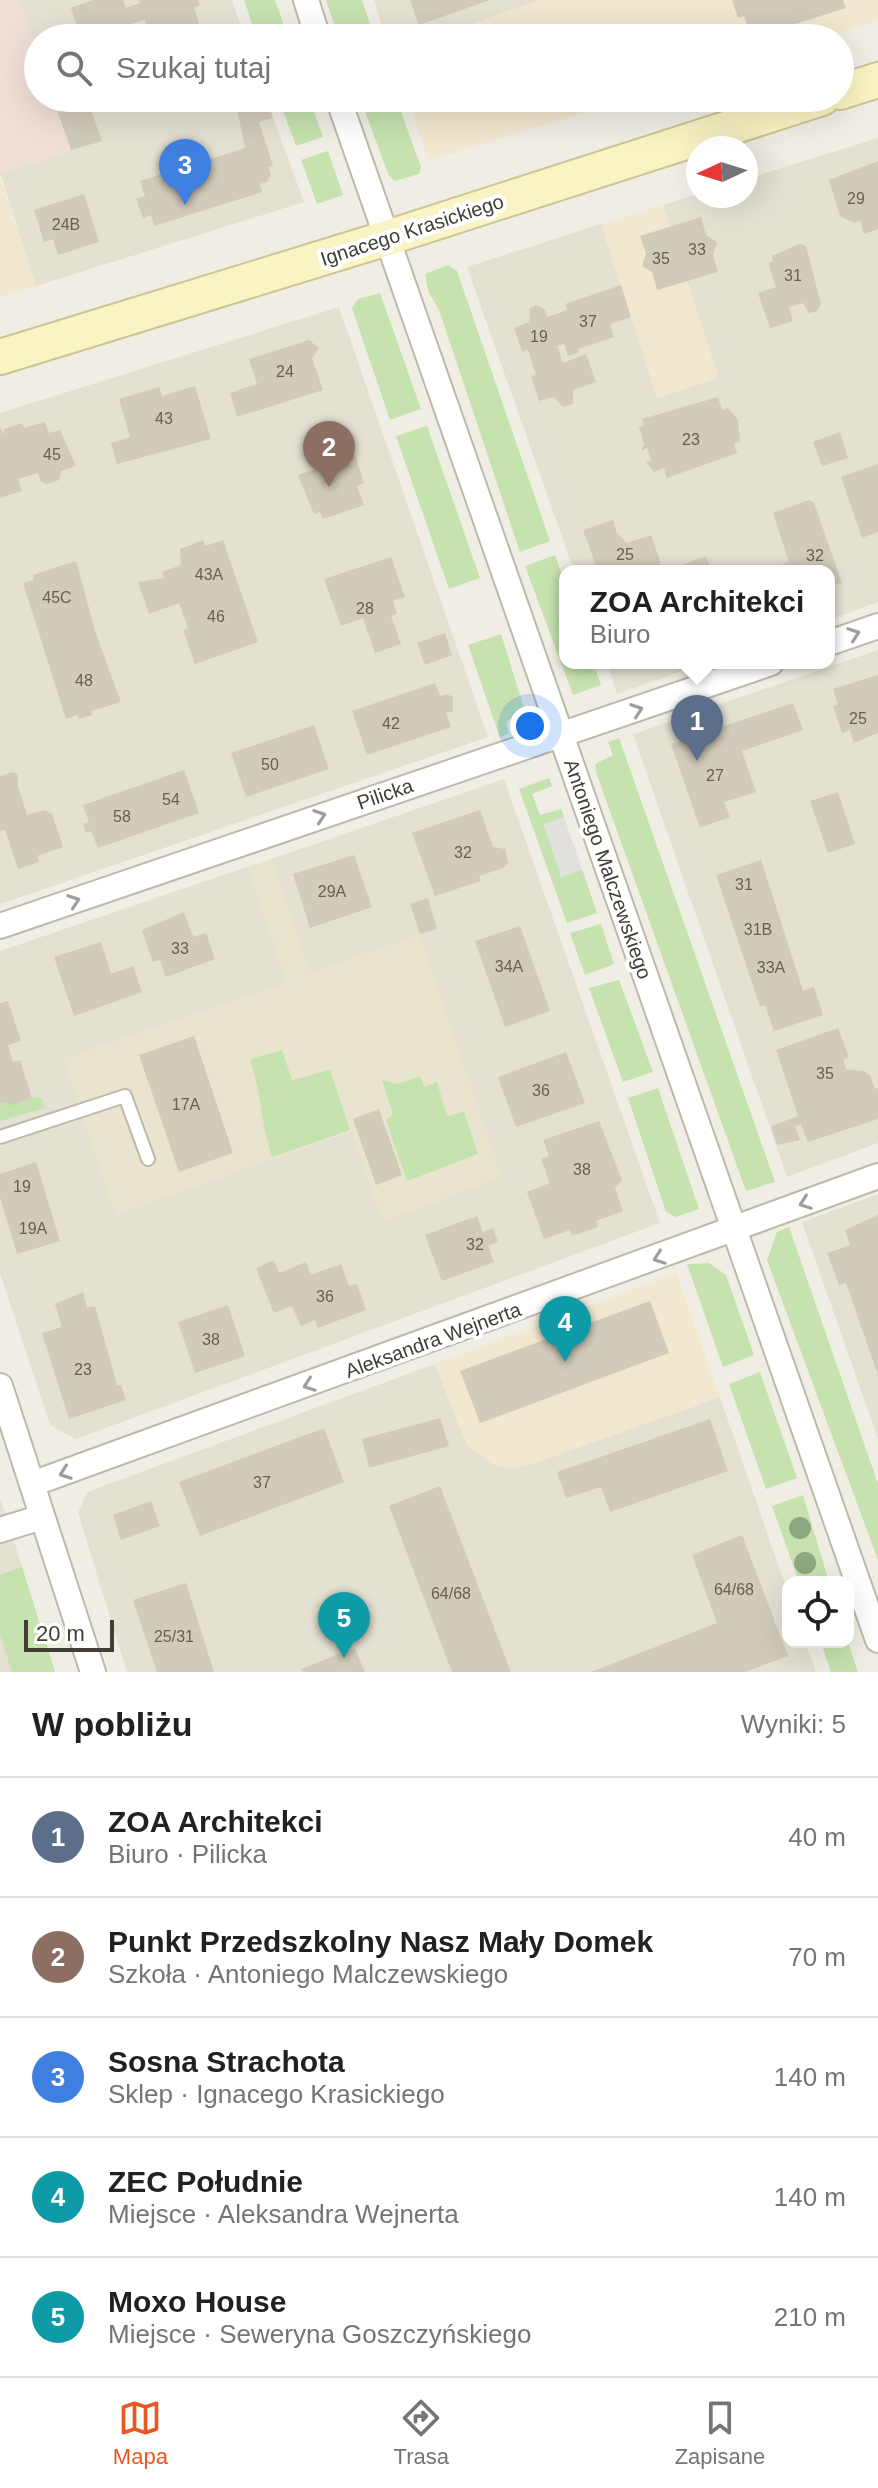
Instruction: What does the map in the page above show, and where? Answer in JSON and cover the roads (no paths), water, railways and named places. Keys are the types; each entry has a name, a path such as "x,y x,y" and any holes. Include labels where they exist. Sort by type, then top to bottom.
{"street":[{"path":"306,0 314,24"},
{"path":"854,88 878,80"},
{"name":"Antoniego Malczewskiego","path":"343,112 878,1640"},
{"name":"Ignacego Krasickiego","path":"0,357 387,238 778,112"},
{"path":"835,641 878,626"},
{"name":"Pilicka","path":"0,926 753,669"},
{"name":"Aleksandra Wejnerta","path":"32,1484 878,1176"},
{"path":"0,1386 93,1672"},
{"path":"0,1530 42,1517"}],"lane":[{"path":"0,1137 125,1096 148,1159"}],"place":[{"name":"Sosna Strachota","path":"185,205"},
{"name":"Punkt Przedszkolny Nasz Mały Domek","path":"329,487"},
{"name":"ZOA Architekci","path":"697,761"},
{"name":"ZEC Południe","path":"565,1362"},
{"name":"Moxo House","path":"344,1658"}]}
